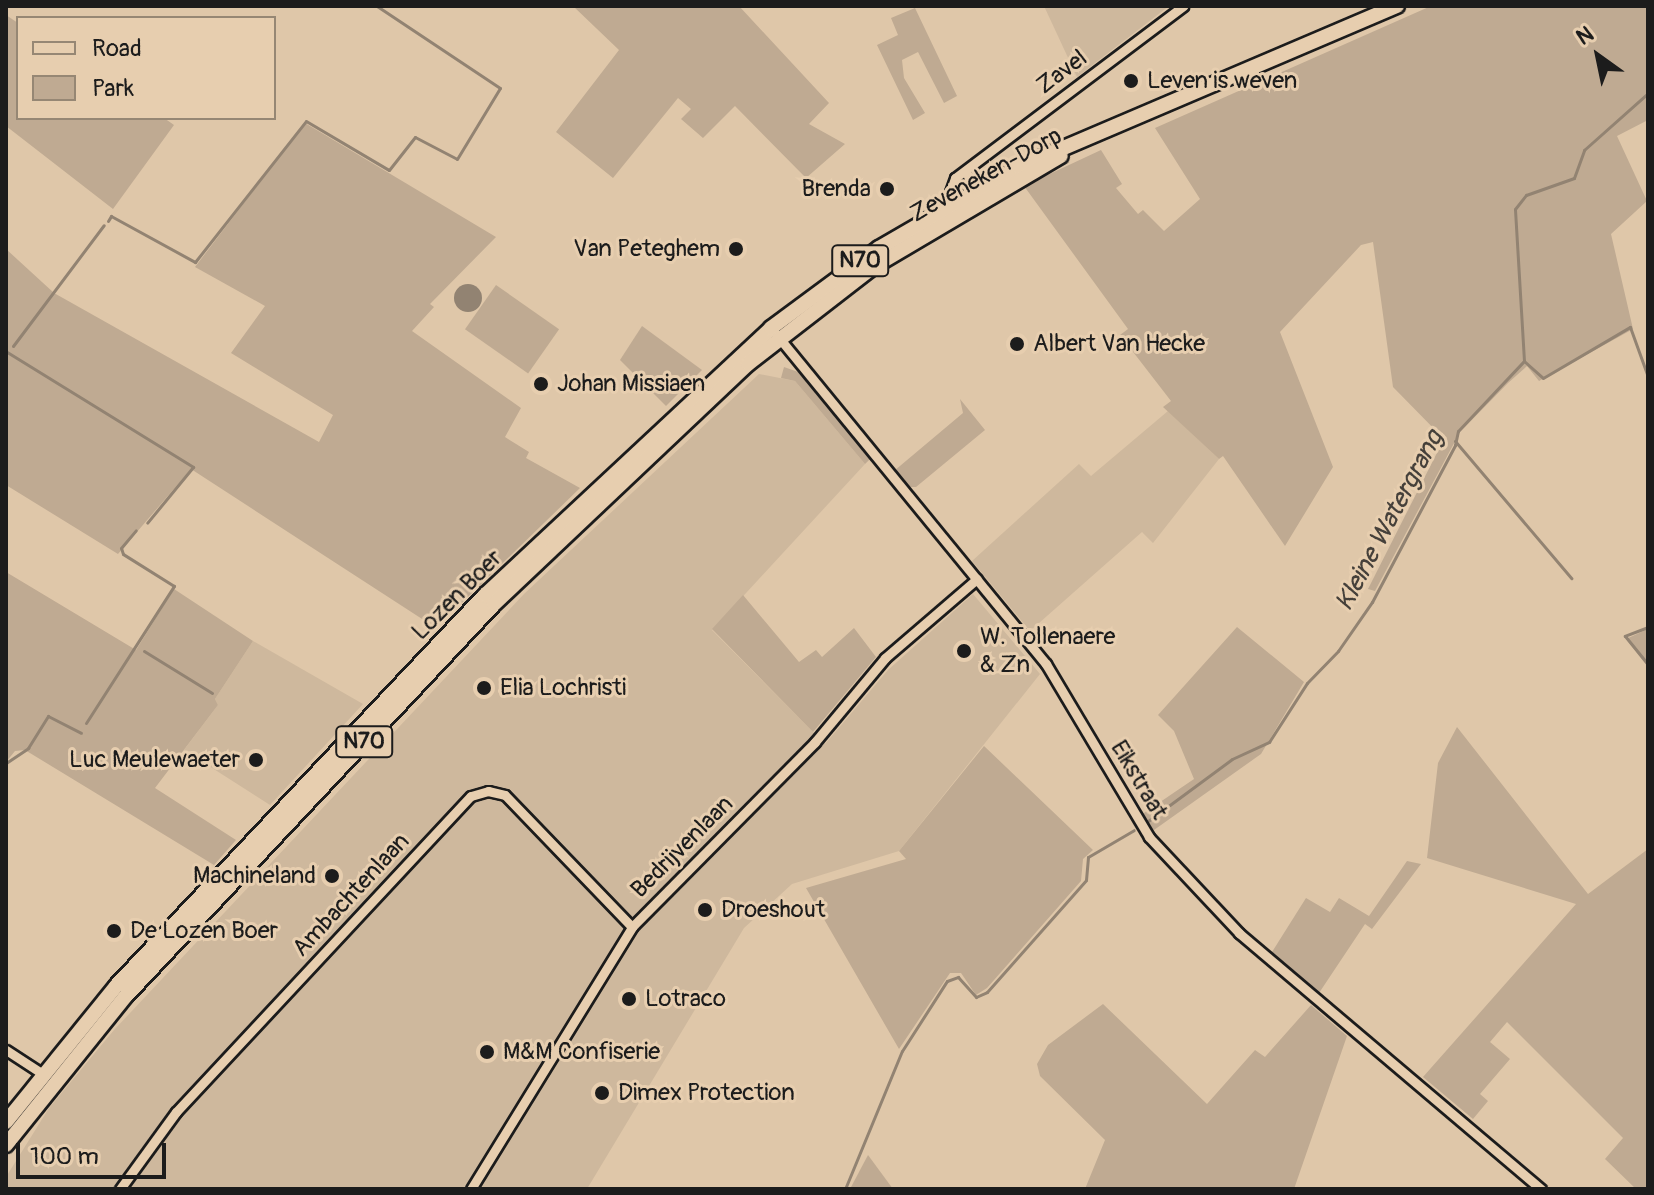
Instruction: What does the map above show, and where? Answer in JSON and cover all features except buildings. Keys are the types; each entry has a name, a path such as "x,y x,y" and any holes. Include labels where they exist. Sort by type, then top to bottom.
{"main road":[{"name":"Zeveneken-Dorp","path":"775,333 976,196 1097,134 1397,6"},
{"name":"Lozen Boer","path":"43,1074 116,986 485,595 775,333"},
{"name":"Lozen Boer","path":"6,1145 125,997 494,604 775,333"},
{"name":"N70","path":"6,1122 43,1074"}],"street":[{"name":"Zavel","path":"966,171 1183,6"},
{"path":"956,208 950,186 966,171 976,196"},
{"name":"Eikstraat","path":"775,333 1046,664 1149,837 1239,933 1541,1189"},
{"name":"Bedrijvenlaan","path":"471,1189 632,927 815,742 885,658 977,579"},
{"name":"Ambachtenlaan","path":"120,1189 176,1112 471,796 488,791 505,795 632,927"},
{"path":"6,1050 43,1074"}],"shaded area":[{"path":"1044,6 1169,6 1077,77"},
{"path":"468,284 478,288 482,298 478,308 468,312 458,308 454,298 458,288"},
{"path":"759,374 795,381 865,464 712,630 825,744 888,670 973,594 1040,674 899,851 792,884 744,928 587,1189 6,1189 6,1177 49,1108 114,1030 524,594"},
{"path":"1168,411 1219,459 1153,543 1142,532 1030,631 972,561 1079,464 1091,476"},
{"path":"253,641 363,704 270,805 184,750 218,705 215,699"}],"green space":[{"path":"573,6 739,6 829,103 809,124 845,144 806,178 735,106 703,138 681,119 691,109 678,98 613,178 556,132 619,50"},
{"path":"1431,6 1648,6 1648,120 1617,136 1647,201 1611,234 1633,329 1539,381 1527,366 1508,383 1460,432 1375,591 1368,589 1444,439 1393,387 1373,242 1361,245 1280,332 1333,467 1285,546 1223,456 1219,459 1163,407 1171,401 1120,335 1128,329 1024,186 1101,150 1122,184 1116,188 1138,214 1143,210 1164,231 1200,199 1155,128"},
{"path":"915,8 957,96 944,103 918,52 902,60 904,78 925,113 913,120 877,45 898,35 891,18"},
{"path":"6,15 16,22 16,120 167,120 174,125 113,209 6,126"},
{"path":"305,123 496,237 430,304 434,307 412,331 521,408 505,437 529,452 526,458 580,488 436,628 191,469 118,554 6,485 6,249 54,293 319,442 333,415 231,353 265,306 195,267"},
{"path":"496,285 559,329 528,373 465,329"},
{"path":"642,326 702,370 666,406 620,360"},
{"path":"784,367 801,373 870,459 865,464 795,381 781,378"},
{"path":"960,399 985,430 916,487 906,487 894,471 963,413"},
{"path":"6,572 136,650 174,589 253,641 215,699 218,705 155,788 236,840 214,865 25,750 15,751 6,762"},
{"path":"743,595 799,662 816,650 822,657 854,628 876,657 813,732 712,629"},
{"path":"1237,627 1304,682 1261,754 1154,830 1141,815 1194,779 1174,731 1158,715"},
{"path":"1648,629 1648,667 1626,639"},
{"path":"1457,727 1588,894 1648,849 1648,1189 1636,1189 1605,1159 1623,1138 1507,1022 1490,1042 1510,1059 1480,1094 1488,1101 1473,1119 1423,1077 1576,904 1427,858 1438,763"},
{"path":"984,746 1093,850 1083,859 1081,881 987,988 976,995 961,973 950,973 899,1049 806,888 906,859 899,851"},
{"path":"1407,861 1421,864 1372,929 1365,924 1319,993 1272,952 1306,898 1330,912 1339,898 1369,916"},
{"path":"1103,1004 1207,1104 1255,1050 1265,1057 1311,1005 1347,1036 1294,1189 1085,1189 1105,1140 1040,1076 1037,1064 1048,1045"},
{"path":"868,1155 893,1189 850,1189"}],"waterway":[{"path":"108,221 111,216 195,262 306,121 389,170 415,137 457,159 500,88 377,6"},
{"name":"Kleine Watergrang","path":"1148,821 1232,759 1269,742 1307,683 1338,651 1372,602 1455,445 1458,431 1524,361 1515,209 1526,195 1574,178 1584,150 1648,93"},
{"path":"13,346 104,225"},
{"path":"1524,361 1543,378 1630,327 1648,377"},
{"path":"7,352 193,467 147,523"},
{"path":"1455,441 1571,578"},
{"path":"86,723 174,586 123,554 121,548 136,530"},
{"path":"1648,627 1625,636 1648,664"},
{"path":"144,651 212,693"},
{"path":"6,763 28,748 48,716 81,733"},
{"name":"Kleine Watergrang","path":"845,1189 902,1051 947,981 958,977 976,997 987,992 1086,880 1088,857 1134,830"}],"place":[{"name":"Leven is weven","path":"1131,81"},
{"name":"Brenda","path":"887,189"},
{"name":"Van Peteghem","path":"736,249"},
{"name":"Albert Van Hecke","path":"1017,344"},
{"name":"Johan Missiaen","path":"541,384"},
{"name":"W. Tollenaere & Zn","path":"964,651"},
{"name":"Elia Lochristi","path":"484,688"},
{"name":"Luc Meulewaeter","path":"256,760"},
{"name":"Machineland","path":"332,876"},
{"name":"Droeshout","path":"705,910"},
{"name":"De Lozen Boer","path":"114,931"},
{"name":"Lotraco","path":"629,999"},
{"name":"M&M Confiserie","path":"487,1052"},
{"name":"Dimex Protection","path":"602,1093"}]}
